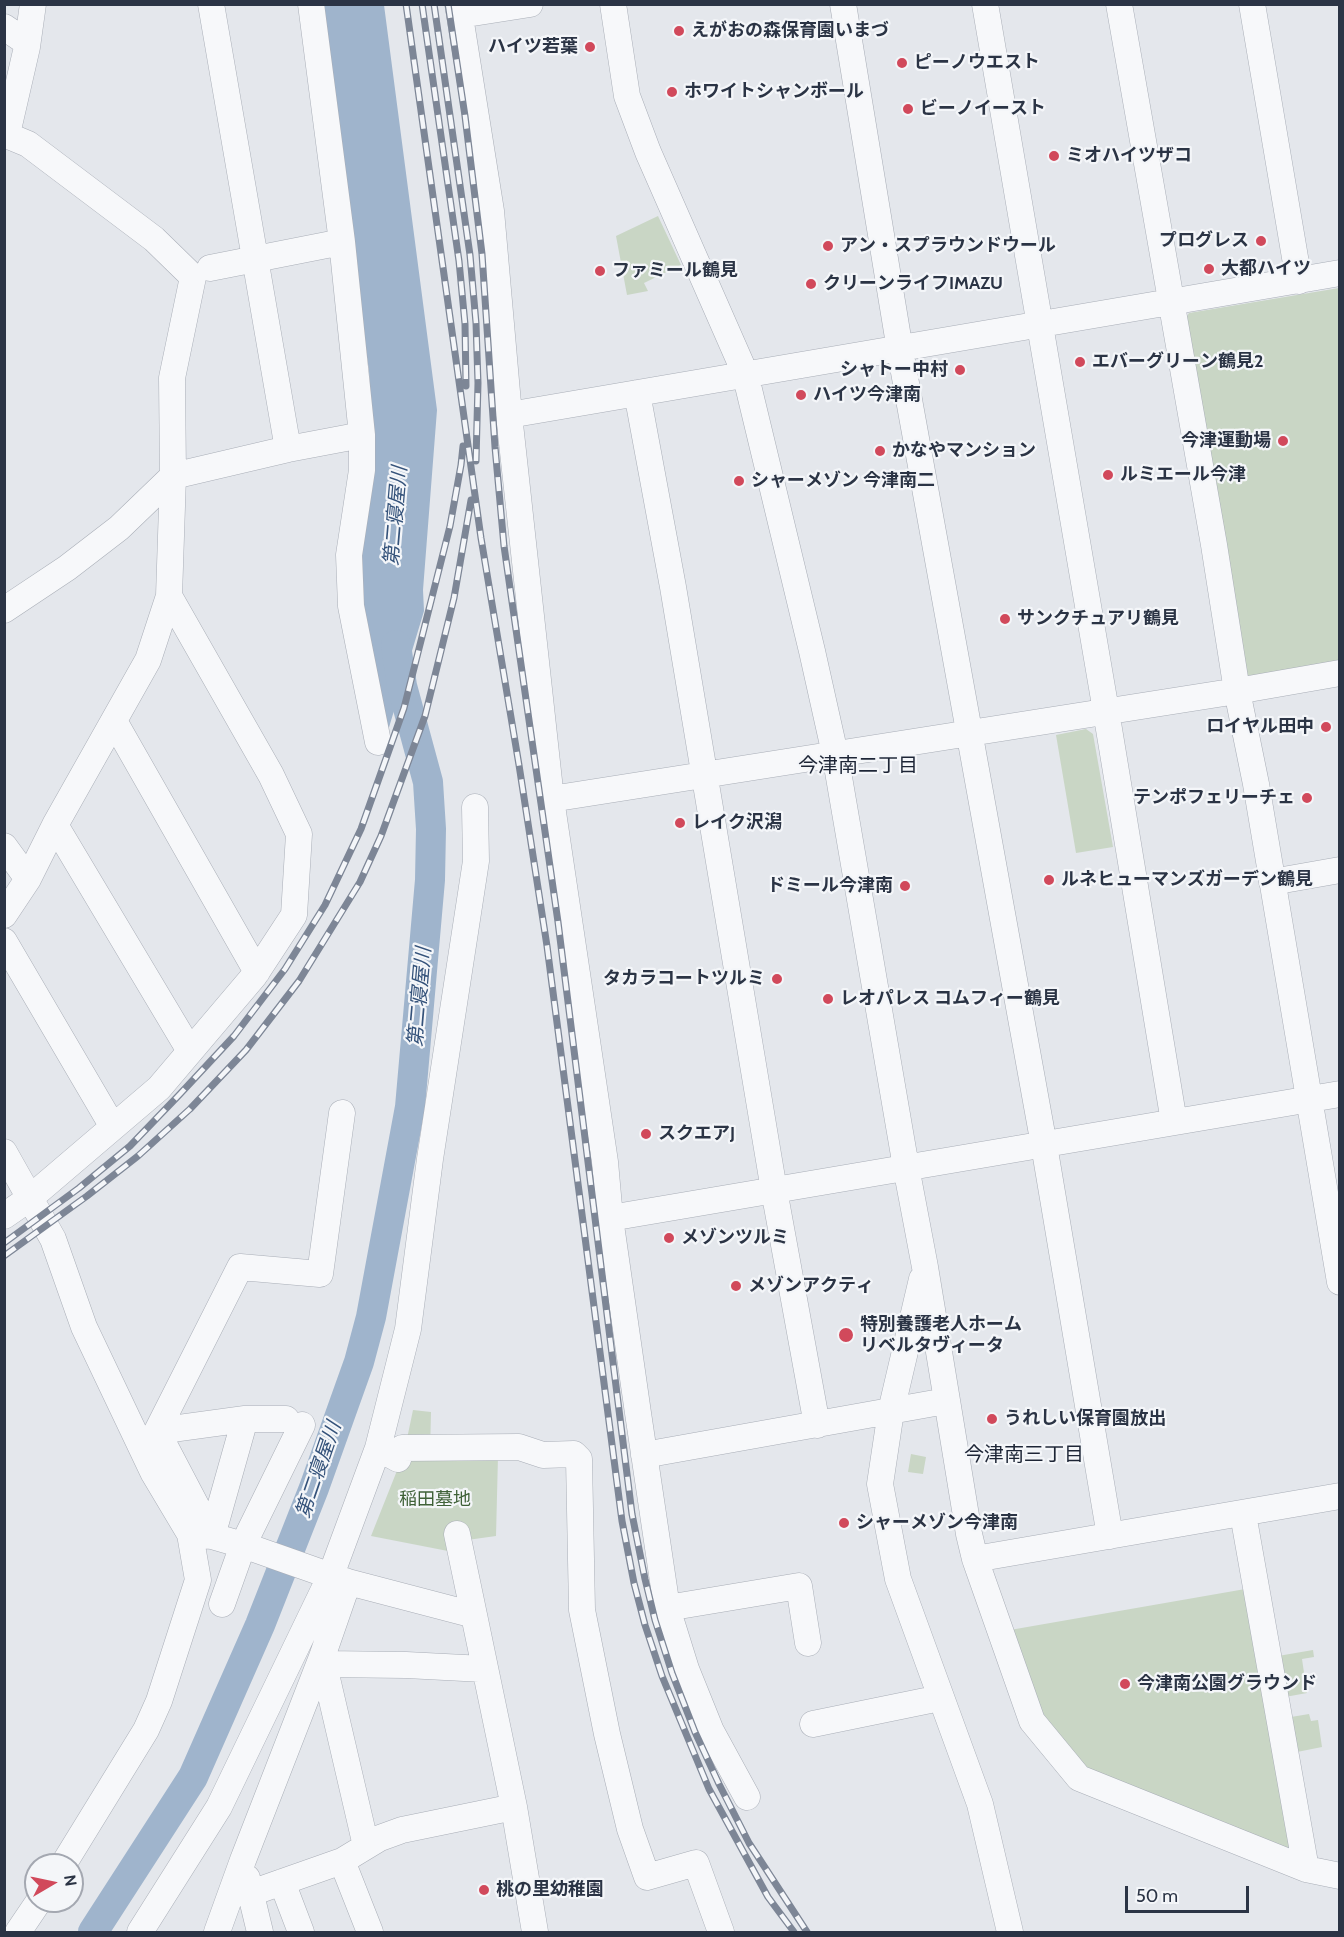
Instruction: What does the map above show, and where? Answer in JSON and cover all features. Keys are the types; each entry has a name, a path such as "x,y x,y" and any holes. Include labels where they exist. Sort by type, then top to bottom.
{"street":[{"path":"33,4 27,42 6,134 28,144 154,239 205,273 342,242"},
{"path":"211,4 288,449"},
{"path":"311,4 342,242 362,435 362,470 349,555 351,606 378,742"},
{"path":"530,4 459,10 491,211 509,415 551,799 667,1608 686,1669 711,1731 747,1797"},
{"path":"613,4 627,96 648,152 745,373 835,754 975,1559 1032,1721 1079,1778 1306,1869 1340,1876"},
{"path":"843,4 900,350 1044,1145 1110,1536"},
{"path":"985,4 1174,1122"},
{"path":"1119,4 1214,545 1237,691 1256,784 1307,1099 1340,1282"},
{"path":"1252,4 1299,281"},
{"path":"4,27 27,42"},
{"path":"4,915 28,879 55,825 148,660 169,596 173,476 172,378 205,273"},
{"path":"509,415 1340,273"},
{"path":"637,393 672,579 774,1190 817,1425"},
{"path":"4,610 67,568 119,528 173,476 288,449 362,435"},
{"path":"4,1216 30,1198 159,1088 257,972 294,915 299,834 271,775 169,596"},
{"path":"551,799 1340,673"},
{"path":"114,721 257,972"},
{"path":"217,1932 243,1860 323,1660 339,1578 378,1448 408,1329 430,1159 476,861 475,807"},
{"path":"55,825 190,1051"},
{"path":"4,846 28,879"},
{"path":"1272,882 1340,870"},
{"path":"4,941 113,1127"},
{"path":"610,1218 1340,1094"},
{"path":"201,1535 157,1431 240,1267 320,1274 342,1113"},
{"path":"4,1152 53,1239 84,1327 153,1472 201,1535 243,1545 339,1578 474,1615"},
{"path":"925,1267 891,1411 880,1484 898,1580 980,1804 1010,1932"},
{"path":"644,1455 946,1401"},
{"path":"157,1431 245,1419 294,1422 243,1545 222,1604"},
{"path":"70,1853 146,1730 159,1701 198,1580 201,1535 245,1419"},
{"path":"378,1448 398,1459 402,1448 507,1447 519,1447 543,1455 574,1454 579,1459 582,1610 607,1734 630,1829 647,1877 696,1863 721,1932"},
{"path":"975,1559 1340,1496"},
{"path":"1243,1514 1306,1869"},
{"path":"457,1534 514,1807 535,1932"},
{"path":"140,1932 219,1807 339,1578"},
{"path":"667,1608 799,1586 808,1643"},
{"path":"323,1660 484,1669"},
{"path":"323,1660 366,1846"},
{"path":"813,1724 940,1698"},
{"path":"251,1893 342,1861 380,1838 402,1830 514,1807"},
{"path":"243,1860 260,1932"},
{"path":"342,1861 370,1932"},
{"path":"282,1882 301,1932"},
{"path":"18,1932 31,1913"}],"green space":[{"path":"658,216 681,265 644,283 648,291 627,295 616,236"},
{"path":"1339,288 1339,663 1252,679 1243,673 1184,321 1189,313"},
{"path":"1086,729 1093,734 1113,847 1076,853 1056,735"},
{"name":"稲田墓地","path":"413,1410 431,1412 430,1453 498,1456 496,1536 453,1542 453,1552 371,1536 404,1453"},
{"path":"911,1454 926,1457 923,1474 908,1472"},
{"path":"1251,1588 1294,1845 1285,1851 1083,1771 1041,1719 1010,1630"},
{"path":"1313,1650 1314,1657 1302,1659 1307,1693 1285,1697 1278,1656"},
{"path":"1309,1714 1311,1721 1318,1720 1322,1747 1297,1752 1291,1717"}],"water":[{"path":"317,5 384,5 437,410 423,590 424,611 384,744 358,567 371,407 369,371"}],"waterway":[{"name":"第二寝屋川","path":"93,1932 193,1777 260,1625 314,1488 359,1362 371,1317 410,1107 430,880 431,829 428,782 402,686 396,645"}],"railway":[{"path":"406,4 481,538 547,946 622,1521 634,1583 662,1676 709,1789 768,1897 794,1932"},
{"path":"422,4 459,261 465,324 466,386"},
{"path":"434,4 470,255 478,383 476,461"},
{"path":"448,4 482,254 504,546 558,922 632,1514 655,1620 672,1673 695,1732 749,1843 807,1932"},
{"path":"4,1243 79,1188 130,1146 180,1094 234,1036 285,969 325,905 361,829 404,708 450,526 463,446"},
{"path":"4,1256 138,1156 190,1109 246,1050 299,981 360,882 381,836 425,716 454,598 471,500"}],"place":[{"name":"えがおの森保育園いまづ","path":"679,31"},
{"name":"ハイツ若葉","path":"590,47"},
{"name":"ピーノウエスト","path":"902,63"},
{"name":"ホワイトシャンボール","path":"672,92"},
{"name":"ビーノイースト","path":"908,109"},
{"name":"ミオハイツザコ","path":"1054,156"},
{"name":"プログレス","path":"1261,241"},
{"name":"アン・スプラウンドウール","path":"828,246"},
{"name":"大都ハイツ","path":"1209,269"},
{"name":"ファミール鶴見","path":"600,271"},
{"name":"クリーンライフIMAZU","path":"811,284"},
{"name":"エバーグリーン鶴見2","path":"1080,362"},
{"name":"シャトー中村","path":"960,370"},
{"name":"ハイツ今津南","path":"801,395"},
{"name":"今津運動場","path":"1283,441"},
{"name":"かなやマンション","path":"880,451"},
{"name":"ルミエール今津","path":"1108,475"},
{"name":"シャーメゾン 今津南二","path":"739,481"},
{"name":"サンクチュアリ鶴見","path":"1005,619"},
{"name":"ロイヤル田中","path":"1326,727"},
{"name":"テンポフェリーチェ","path":"1307,798"},
{"name":"レイク沢潟","path":"680,823"},
{"name":"ルネヒューマンズガーデン鶴見","path":"1049,880"},
{"name":"ドミール今津南","path":"905,886"},
{"name":"タカラコートツルミ","path":"777,979"},
{"name":"レオパレス コムフィー鶴見","path":"828,999"},
{"name":"スクエアJ","path":"646,1134"},
{"name":"メゾンツルミ","path":"669,1238"},
{"name":"メゾンアクティ","path":"736,1286"},
{"name":"特別養護老人ホーム リベルタヴィータ","path":"846,1335"},
{"name":"うれしい保育園放出","path":"992,1419"},
{"name":"シャーメゾン今津南","path":"844,1523"},
{"name":"今津南公園グラウンド","path":"1125,1684"},
{"name":"桃の里幼稚園","path":"484,1890"}],"district":[{"name":"今津南二丁目","path":"858,766"},
{"name":"今津南三丁目","path":"1024,1455"}]}
